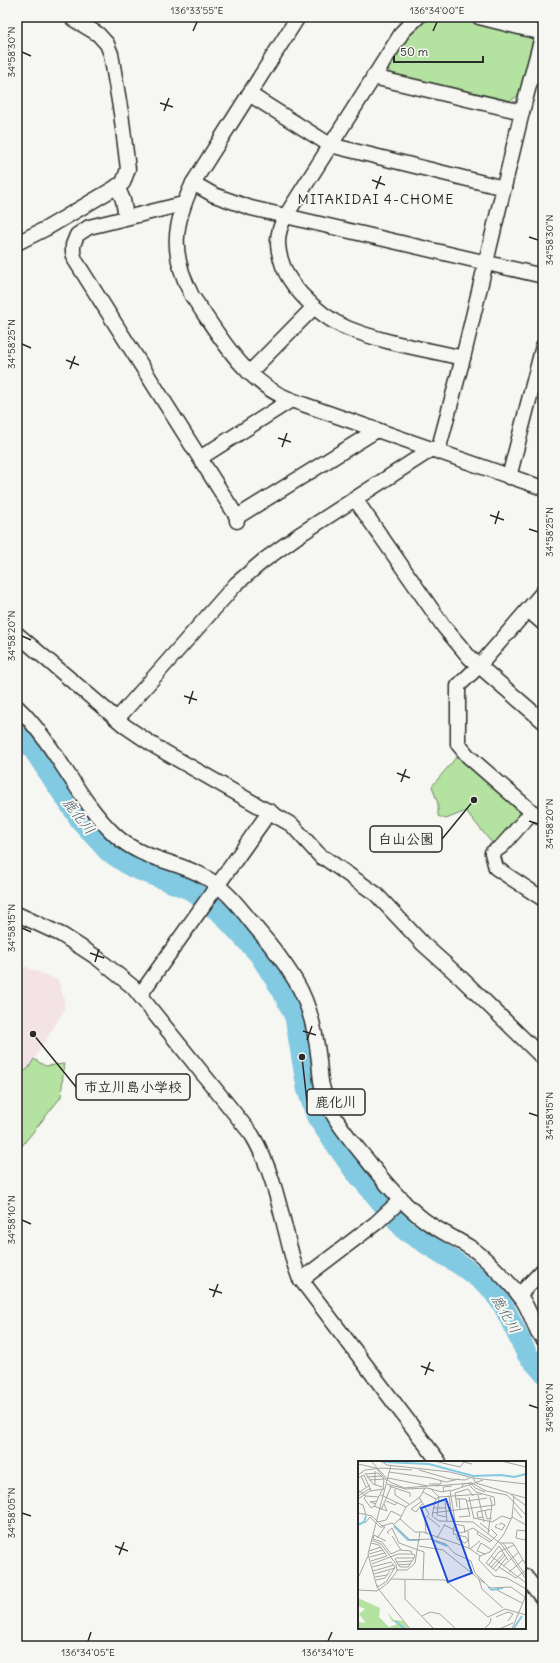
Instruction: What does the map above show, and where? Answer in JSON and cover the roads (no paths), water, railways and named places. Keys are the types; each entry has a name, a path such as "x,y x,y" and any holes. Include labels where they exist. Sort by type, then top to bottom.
{"street":[{"path":"17,243 47,228 123,183 128,169 121,113 111,54 107,44 98,34 87,26 73,20 72,17"},
{"path":"298,17 193,183 183,204 179,218 176,244 179,266 192,296 232,353 249,373 266,387 291,400 543,488"},
{"path":"418,17 403,31 285,216 279,228 278,249 287,277 314,307 347,328 374,337 463,358"},
{"path":"117,719 236,584 263,561 355,499 435,450 463,358 487,264 522,112 543,33 479,17"},
{"path":"373,77 522,112"},
{"path":"250,94 330,146 504,188"},
{"path":"193,183 222,197 251,208 543,276"},
{"path":"117,186 123,200 126,217"},
{"path":"183,204 89,227 78,235 73,245 73,252 75,260 237,519 377,430"},
{"path":"249,373 314,307"},
{"path":"509,476 543,346"},
{"path":"200,458 291,400"},
{"path":"355,499 432,612 470,658 543,721"},
{"path":"543,592 479,666 458,686 458,744 468,756 538,815 492,853 496,868 543,899"},
{"path":"528,610 543,623"},
{"path":"17,634 125,726 156,747 270,811 296,829 321,857 376,894 423,944 461,978 543,1058"},
{"path":"17,707 38,730 80,792 116,835 138,852 169,864 188,869 219,885 238,905 276,951 296,981 310,1013 317,1046 322,1086 332,1111 369,1163 401,1201 423,1219 473,1249 519,1295 529,1310 538,1334 540,1334 543,1339"},
{"path":"140,995 270,811"},
{"path":"17,914 62,935 96,957 133,987 252,1135 262,1152 268,1168 294,1263 301,1280 437,1461"},
{"path":"301,1280 376,1223 401,1201"},
{"path":"519,1295 543,1270"},
{"path":"526,1577 543,1599"}],"waterway":[{"name":"鹿化川","path":"17,730 33,749 81,821 108,851 132,867 191,890 222,914 259,954 282,990 295,1017 307,1088 317,1117 353,1169 406,1231 462,1266 489,1286 503,1305 527,1354 543,1372"}],"place":[{"name":"白山公園","path":"474,800"},
{"name":"市立川島小学校","path":"33,1034"},
{"name":"鹿化川","path":"302,1057"}],"district":[{"name":"MITAKIDAI 4-CHOME","path":"376,199"}]}
